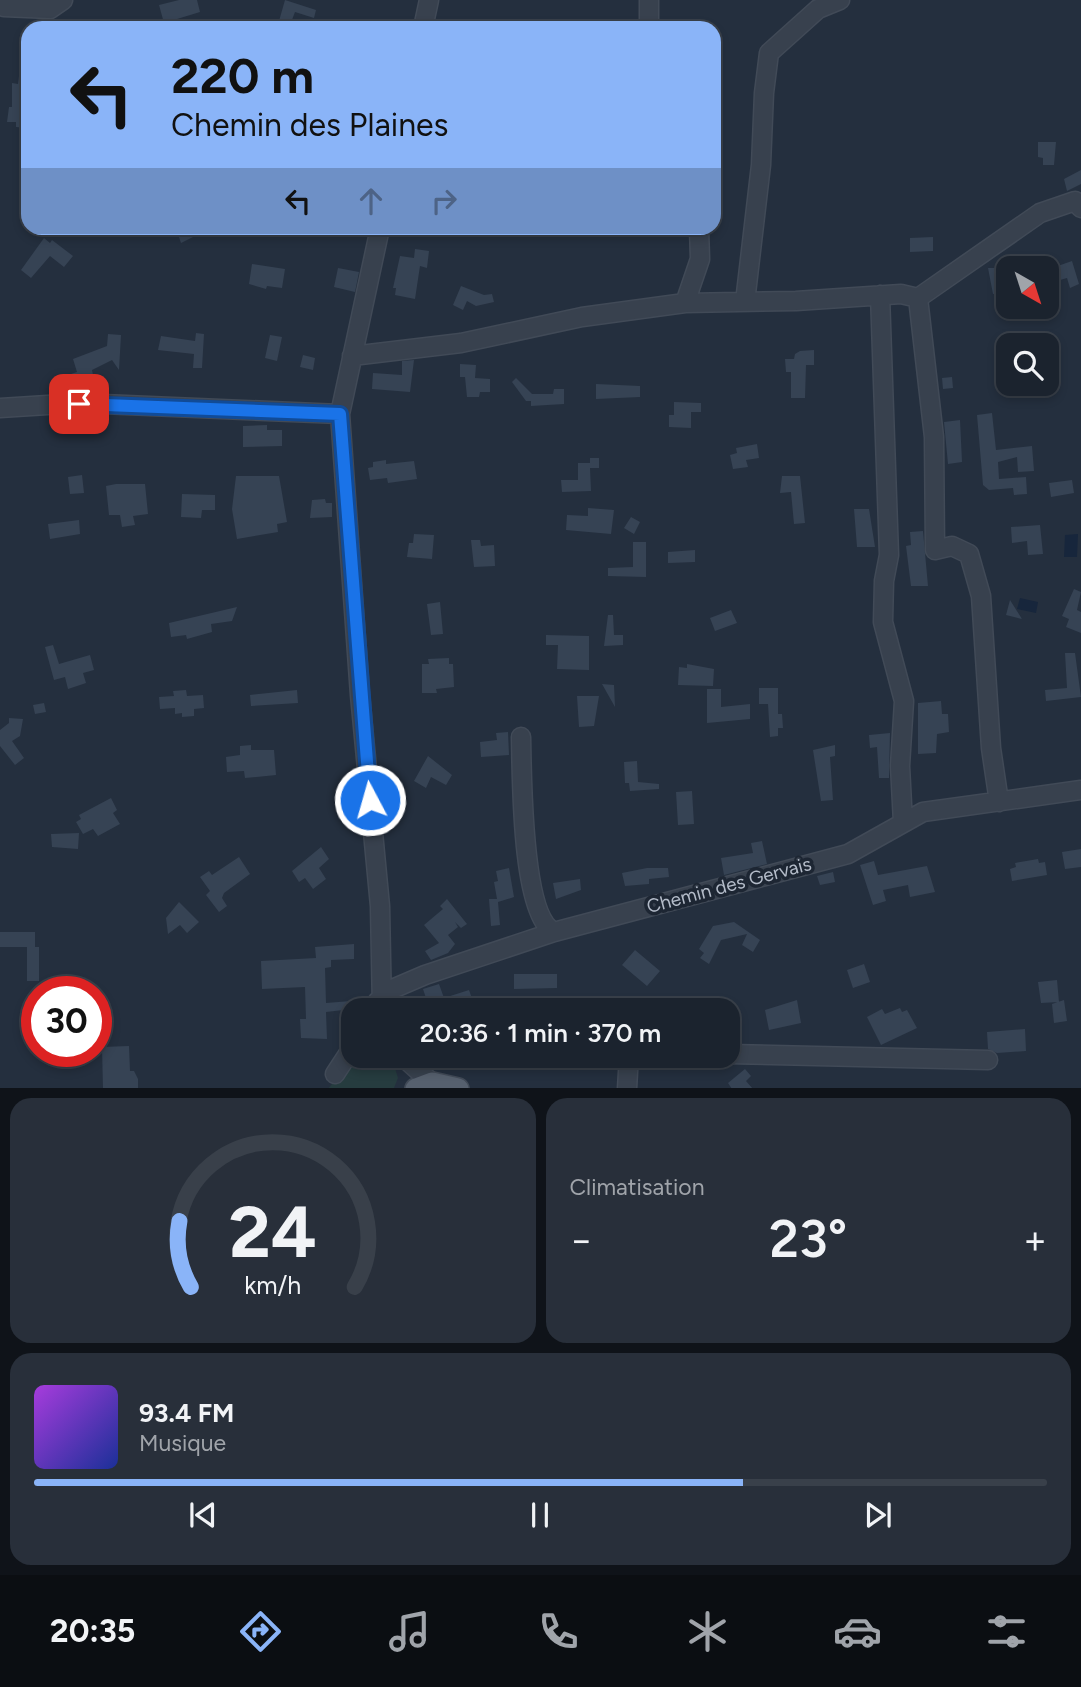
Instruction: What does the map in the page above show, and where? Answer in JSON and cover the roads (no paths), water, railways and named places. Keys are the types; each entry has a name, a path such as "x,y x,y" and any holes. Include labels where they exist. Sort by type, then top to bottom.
{"main road":[{"path":"424,1086 458,1088"}],"street":[{"path":"4,7 50,9 63,0"},
{"path":"424,21 429,0"},
{"path":"649,0 649,21"},
{"path":"745,302 761,165 764,93 769,53 818,9 840,0"},
{"path":"352,356 461,343 582,317 685,303 901,294 918,298 1040,213 1074,201 1081,208"},
{"path":"378,235 340,414 360,695 380,906 383,968 379,998"},
{"path":"685,303 700,259 699,235"},
{"path":"880,295 889,555 884,581 883,622 904,701 900,766 903,823"},
{"path":"918,298 934,437 935,550 952,546 969,554 981,596 991,747 999,802"},
{"path":"0,408 79,404 340,414"},
{"path":"521,737 532,895 542,923 554,932"},
{"name":"Chemin des Gervais","path":"389,998 425,975 554,932 848,853 923,812 1081,790"},
{"path":"740,1054 988,1060"},
{"path":"335,1074 341,1065"},
{"path":"404,1068 406,1088"},
{"path":"411,1068 424,1086"},
{"path":"627,1088 628,1068"}],"water":[{"path":"1078,534 1077,557 1064,557 1065,535"},
{"path":"1020,598 1038,602 1036,613 1017,609"}]}
